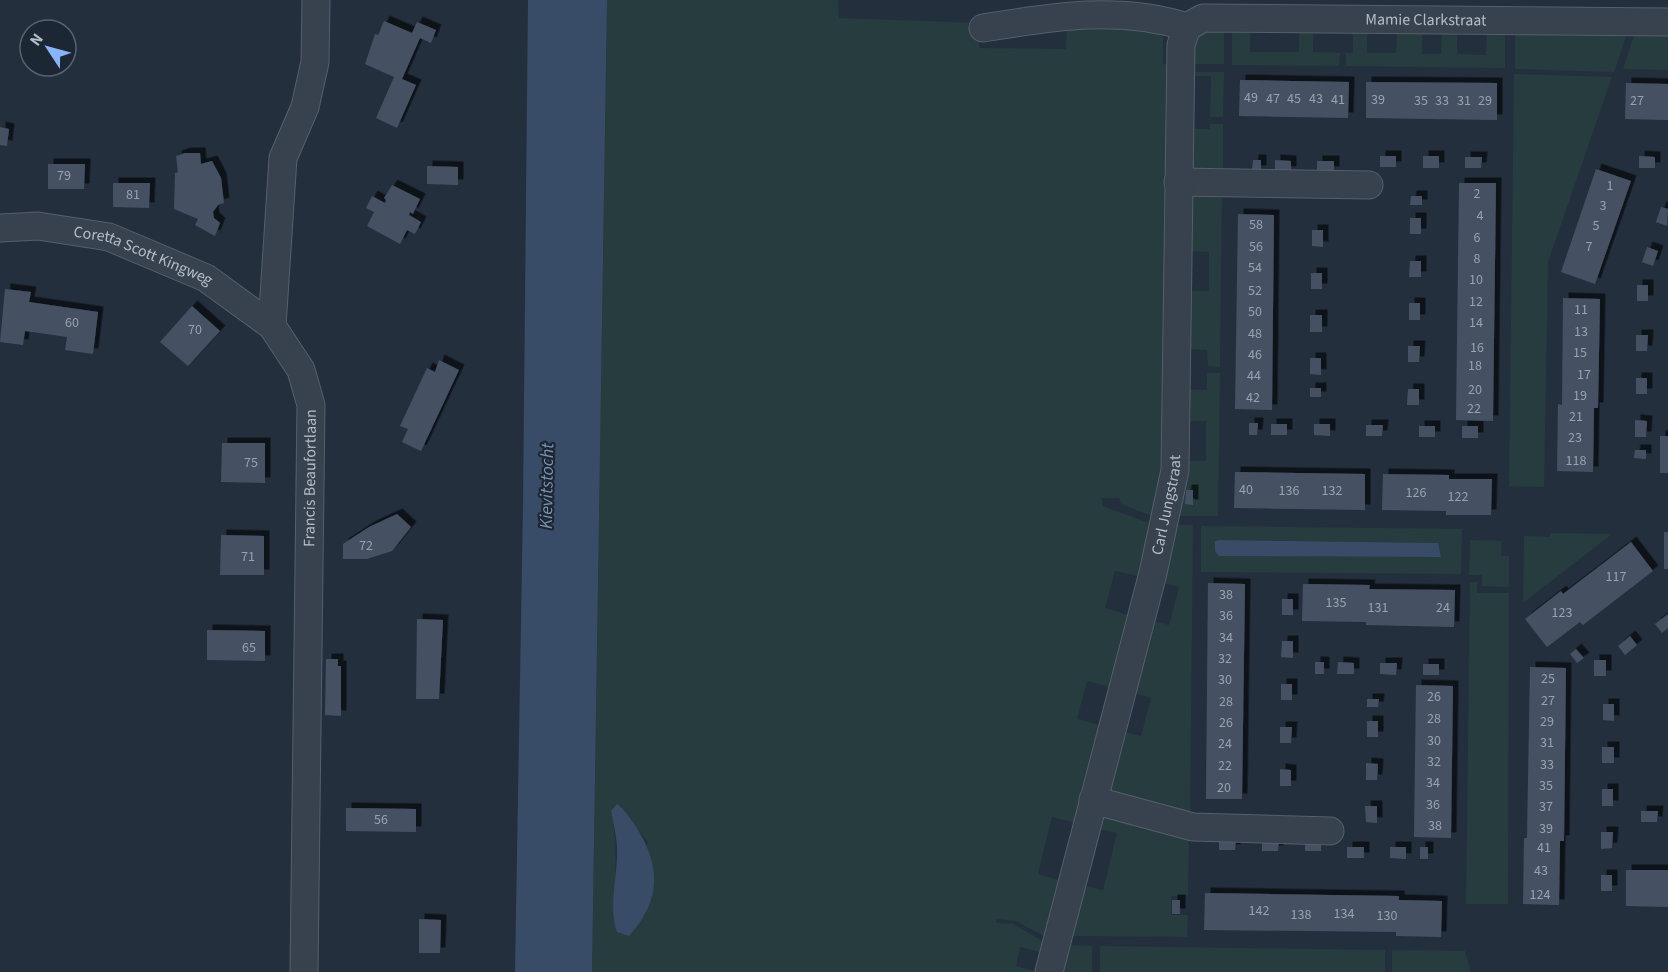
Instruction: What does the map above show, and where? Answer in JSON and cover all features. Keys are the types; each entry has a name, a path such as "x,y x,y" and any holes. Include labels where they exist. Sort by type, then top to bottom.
{"street":[{"path":"272,326 283,158 305,107 315,62 316,0"},
{"path":"983,28 1066,15 1156,17 1186,27"},
{"name":"Mamie Clarkstraat","path":"1186,27 1203,18 1668,22"},
{"name":"Carl Jungstraat","path":"1049,972 1153,573 1175,470 1181,45 1186,27"},
{"path":"1178,182 1369,185"},
{"name":"Coretta Scott Kingweg","path":"0,228 38,226 109,237 206,278 272,326"},
{"name":"Francis Beaufortlaan","path":"272,326 301,370 311,405 304,972"},
{"path":"1093,800 1193,827 1330,831"}],"green space":[{"path":"607,0 838,0 839,18 979,23 979,48 1066,49 1067,18 1163,28 1163,64 1169,65 1163,475 1152,516 1121,504 1119,498 1101,498 1103,506 1151,524 1138,576 1115,571 1105,608 1128,615 1110,687 1087,681 1077,719 1100,725 1076,823 1052,817 1038,874 1061,881 1047,938 1016,921 996,919 997,923 1013,924 1046,943 1043,953 1020,947 1016,966 1039,972 592,972","holes":["611,811 636,827 648,842 614,921 615,852"]},
{"path":"1224,27 1224,64 1188,64 1198,31"},
{"path":"1232,28 1250,28 1250,52 1299,52 1299,29 1313,29 1313,52 1340,53 1339,66 1232,65"},
{"path":"1353,29 1367,29 1367,53 1396,53 1397,30 1422,30 1422,54 1441,54 1442,30 1457,30 1457,54 1486,55 1487,31 1505,31 1505,68 1346,66 1346,53 1353,53"},
{"path":"1515,31 1627,33 1614,72 1515,69"},
{"path":"1635,33 1668,33 1668,70 1623,69"},
{"path":"1188,72 1224,72 1223,117 1210,117 1211,76 1188,76"},
{"path":"1514,74 1612,77 1548,262 1544,487 1509,486"},
{"path":"1210,124 1223,124 1223,171 1196,171 1192,169 1187,129 1210,129"},
{"path":"1222,192 1220,367 1208,366 1207,350 1184,349 1184,291 1209,291 1209,252 1185,251 1190,194"},
{"path":"1207,373 1220,373 1218,516 1173,516 1182,461 1206,461 1206,421 1183,421 1183,389 1207,390"},
{"path":"1170,525 1193,525 1190,817 1105,791 1118,730 1141,736 1151,698 1128,691 1146,619 1169,625 1179,587 1156,581"},
{"path":"1201,526 1462,529 1461,574 1201,572","holes":["1219,540 1437,543 1441,557 1219,556 1215,551 1215,541"]},
{"path":"1550,533 1612,534 1523,603 1524,536 1550,537"},
{"path":"1470,540 1502,541 1501,556 1509,556 1509,587 1482,586 1482,575 1469,575"},
{"path":"1470,582 1477,582 1477,593 1509,593 1508,904 1466,904"},
{"path":"1105,816 1189,838 1188,895 1171,896 1171,915 1188,915 1187,937 1067,936 1080,885 1103,890 1117,833 1094,828"},
{"path":"1065,945 1092,946 1092,972 1058,972"},
{"path":"1100,946 1385,950 1385,972 1100,972"},
{"path":"1392,950 1465,951 1471,972 1392,972"}],"water":[{"name":"Kievitstocht","path":"528,0 607,0 592,972 515,972"},
{"path":"1215,541 1438,543 1441,557 1219,556 1215,551"},
{"path":"617,804 629,816 644,840 653,868 654,882 648,909 629,936 617,932 613,913 617,851 611,811"}],"building":[{"path":"384,21 412,33 417,22 436,30 431,43 420,38 402,79 416,85 397,128 376,118 394,77 365,64 375,34 378,35"},
{"path":"1240,80 1349,82 1348,118 1239,116"},
{"path":"1366,82 1497,83 1497,120 1366,118"},
{"path":"1626,83 1668,84 1668,120 1625,119"},
{"path":"0,127 9,129 7,146 0,145"},
{"path":"185,153 200,153 201,164 212,161 221,178 224,203 218,205 213,212 214,218 220,223 215,236 195,225 198,219 174,209 175,173 178,172 176,156"},
{"path":"1380,156 1396,156 1396,167 1380,167"},
{"path":"1423,156 1439,156 1439,168 1423,168"},
{"path":"1639,156 1655,157 1655,168 1639,168"},
{"path":"1465,157 1482,157 1481,168 1465,168"},
{"path":"1253,160 1261,160 1261,171 1252,171"},
{"path":"1275,160 1291,161 1291,172 1275,171"},
{"path":"1317,161 1334,161 1334,172 1317,172"},
{"path":"48,164 85,164 84,189 48,189"},
{"path":"427,166 458,167 458,185 427,184"},
{"path":"1596,169 1631,181 1595,284 1561,272"},
{"path":"113,183 150,183 149,208 113,207"},
{"path":"1459,183 1496,183 1493,421 1456,420"},
{"path":"392,185 420,199 413,214 410,212 409,215 421,222 415,234 407,230 400,244 367,226 374,212 366,208 372,196 385,203 384,198"},
{"path":"1411,196 1422,196 1422,205 1410,205"},
{"path":"1661,207 1668,209 1667,226 1656,222"},
{"path":"1238,214 1274,215 1272,410 1235,409"},
{"path":"1410,218 1421,218 1421,234 1410,234"},
{"path":"1312,230 1323,230 1323,247 1312,246"},
{"path":"1647,247 1658,251 1653,266 1642,262"},
{"path":"1410,261 1421,261 1421,277 1409,277"},
{"path":"1311,273 1322,273 1322,289 1311,289"},
{"path":"1637,285 1648,285 1648,301 1637,301"},
{"path":"5,289 31,292 29,302 98,312 93,354 65,350 67,337 25,331 23,345 0,342"},
{"path":"1563,298 1600,299 1598,408 1594,408 1593,472 1557,471 1558,404 1562,405"},
{"path":"1409,303 1420,303 1420,320 1409,320"},
{"path":"192,306 220,331 188,366 160,342"},
{"path":"1310,315 1322,315 1322,332 1310,332"},
{"path":"1636,335 1648,335 1647,351 1636,351"},
{"path":"1408,346 1420,346 1419,362 1408,362"},
{"path":"1310,358 1321,358 1321,375 1310,374"},
{"path":"439,360 459,370 421,451 402,442 408,429 400,426 427,368 435,372"},
{"path":"1636,378 1647,378 1647,394 1636,394"},
{"path":"1310,388 1321,388 1321,397 1310,397"},
{"path":"1408,389 1419,389 1419,405 1407,405"},
{"path":"1635,420 1647,421 1646,437 1635,437"},
{"path":"1249,423 1258,423 1257,435 1249,435"},
{"path":"1271,424 1287,424 1287,435 1271,435"},
{"path":"1314,424 1330,424 1330,436 1314,435"},
{"path":"1366,425 1383,425 1382,436 1366,436"},
{"path":"1419,426 1435,426 1435,437 1419,437"},
{"path":"1462,426 1478,426 1478,438 1462,438"},
{"path":"1660,436 1668,436 1668,473 1660,473"},
{"path":"222,443 265,443 265,483 221,482"},
{"path":"1635,450 1646,450 1646,459 1634,458"},
{"path":"1235,472 1365,474 1365,510 1234,508"},
{"path":"1383,474 1449,475 1449,479 1492,479 1491,515 1446,515 1446,511 1382,510"},
{"path":"1186,490 1193,490 1193,505 1185,504"},
{"path":"397,514 411,527 392,551 367,559 343,559 343,544 369,527"},
{"path":"1664,532 1668,532 1668,569 1664,569"},
{"path":"221,535 264,536 264,575 220,575"},
{"path":"1631,542 1653,571 1583,625 1580,622 1547,647 1525,619 1561,591 1563,594"},
{"path":"1208,583 1245,584 1242,799 1206,799"},
{"path":"1303,584 1370,585 1369,589 1455,590 1454,627 1302,621"},
{"path":"1282,599 1293,599 1293,615 1282,615"},
{"path":"1668,614 1668,628 1662,633 1655,624"},
{"path":"417,619 443,620 439,699 416,699"},
{"path":"207,630 265,631 265,661 207,660"},
{"path":"1630,636 1637,645 1625,655 1618,646"},
{"path":"1282,641 1293,641 1293,658 1281,657"},
{"path":"1576,649 1584,658 1577,663 1570,654"},
{"path":"326,659 338,659 338,666 341,666 341,716 325,715"},
{"path":"1594,660 1606,660 1606,676 1594,676"},
{"path":"1315,662 1324,662 1324,674 1315,674"},
{"path":"1338,662 1354,663 1354,674 1337,674"},
{"path":"1380,663 1397,663 1396,675 1380,674"},
{"path":"1423,664 1439,664 1439,675 1423,675"},
{"path":"1530,667 1566,668 1564,841 1560,841 1559,905 1523,904 1524,838 1527,838"},
{"path":"1281,684 1292,684 1292,700 1281,700"},
{"path":"1416,685 1453,686 1451,838 1414,837"},
{"path":"1367,699 1379,699 1378,707 1367,707"},
{"path":"1603,704 1614,704 1614,721 1603,720"},
{"path":"1367,721 1378,721 1378,737 1367,737"},
{"path":"1280,727 1292,727 1291,743 1280,743"},
{"path":"1602,747 1614,747 1614,763 1602,763"},
{"path":"1366,763 1378,764 1377,780 1366,780"},
{"path":"1280,769 1291,770 1291,786 1280,786"},
{"path":"1602,789 1613,789 1613,806 1602,806"},
{"path":"1365,806 1377,806 1377,823 1366,822"},
{"path":"346,808 416,809 416,832 346,831"},
{"path":"1641,811 1658,811 1657,822 1641,822"},
{"path":"1601,832 1613,832 1612,848 1601,849"},
{"path":"1219,839 1236,839 1235,850 1219,850"},
{"path":"1262,839 1279,839 1278,851 1262,851"},
{"path":"1305,840 1321,840 1321,851 1305,851"},
{"path":"1347,847 1364,847 1364,858 1347,858"},
{"path":"1390,847 1406,847 1406,859 1390,858"},
{"path":"1420,847 1428,847 1428,859 1420,859"},
{"path":"1626,870 1668,870 1668,907 1626,906"},
{"path":"1601,875 1612,875 1612,891 1601,891"},
{"path":"1205,893 1399,896 1399,900 1442,901 1441,937 1396,936 1396,932 1204,930"},
{"path":"1172,900 1180,900 1180,914 1172,914"},
{"path":"419,919 441,920 440,953 419,953"}]}
